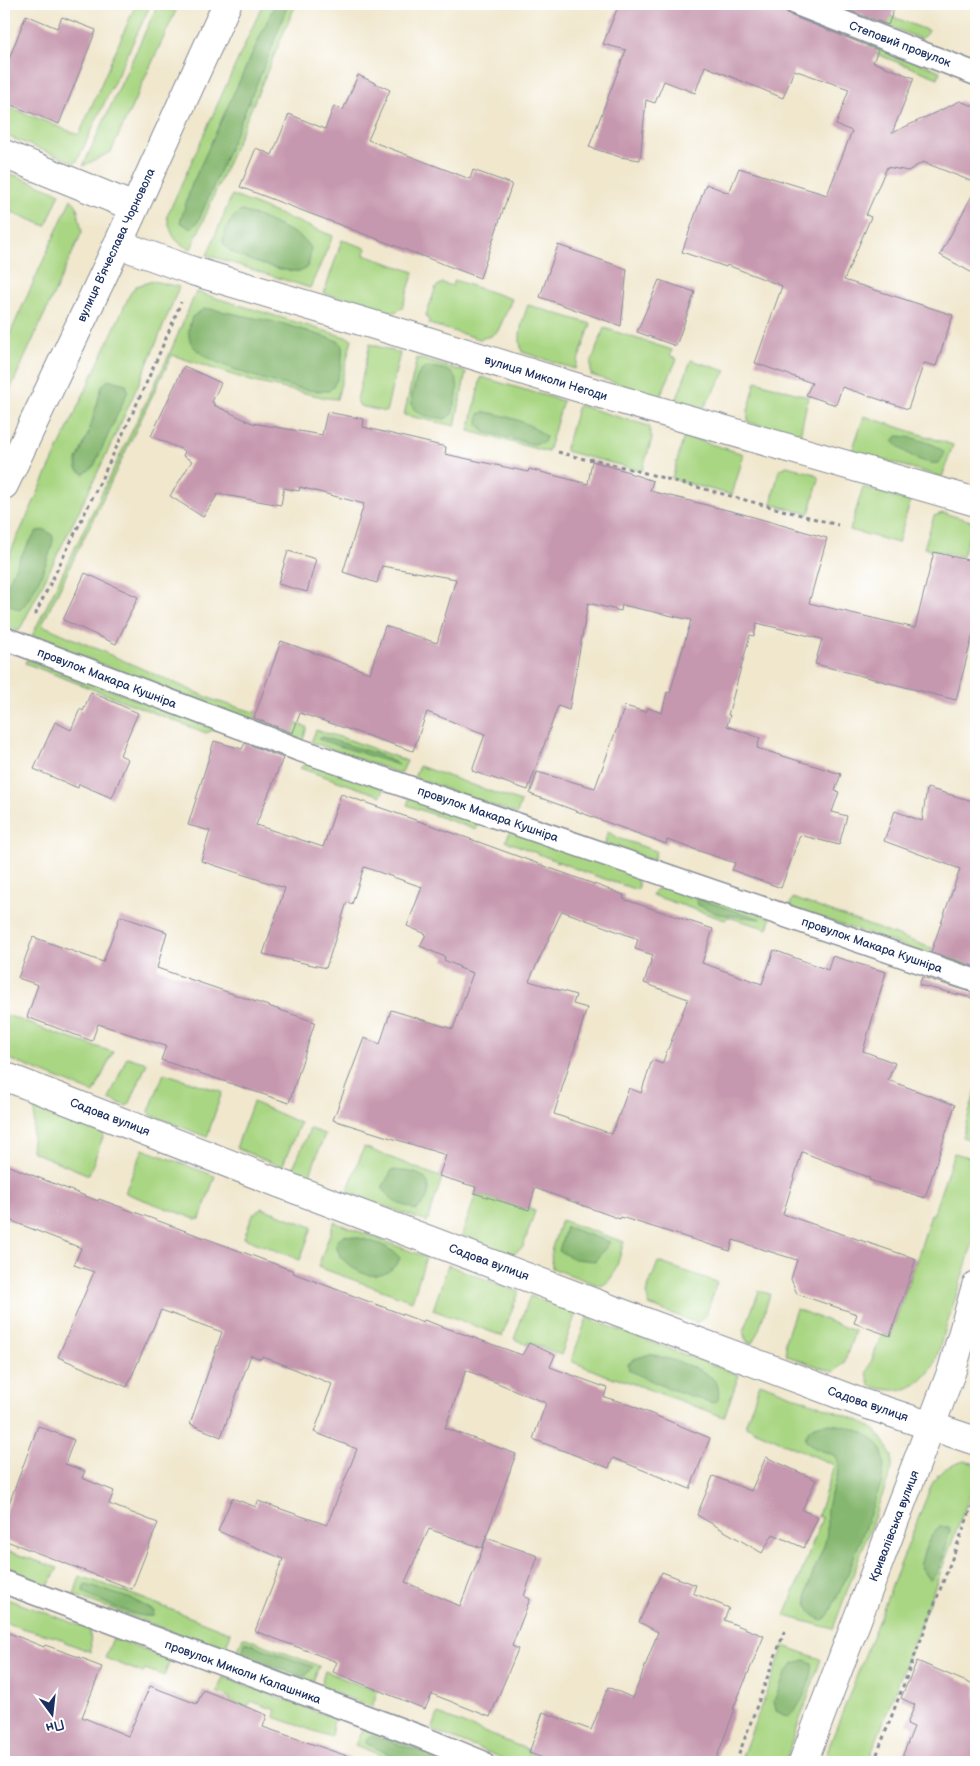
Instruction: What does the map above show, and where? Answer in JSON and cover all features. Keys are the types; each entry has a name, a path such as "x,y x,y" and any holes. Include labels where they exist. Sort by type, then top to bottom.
{"street":[{"name":"вулиця Вʼячеслава Чорновола","path":"4,485 118,244 227,4"},
{"path":"4,154 134,207"},
{"name":"вулиця Миколи Негоди","path":"118,244 194,271 576,387 976,502"},
{"name":"Садова вулиця","path":"4,1076 341,1207 862,1403 976,1441"},
{"name":"Кривалівська вулиця","path":"803,1762 952,1370 976,1286"}],"lane":[{"name":"Степовий провулок","path":"797,4 976,74"},
{"name":"провулок Макара Кушніра","path":"4,638 297,749 976,981"},
{"name":"провулок Миколи Калашника","path":"4,1582 482,1762"}],"path":[{"path":"34,616 106,468 167,337 183,297"},
{"path":"558,452 588,460 594,459 838,525"},
{"path":"874,1762 976,1496"},
{"path":"736,1762 785,1630"}],"green space":[{"path":"136,4 151,4 76,163 4,135 4,105 79,135"},
{"path":"158,4 179,4 111,152 83,166"},
{"path":"263,4 296,4 191,249 180,244 174,237 167,216"},
{"path":"275,4 288,4 271,50 198,222 191,229 180,222 192,184"},
{"path":"865,6 929,31 921,39 864,16"},
{"path":"873,44 940,71 938,78 866,50 868,46"},
{"path":"4,171 60,193 46,226 4,209"},
{"path":"232,195 333,236 310,288 207,255"},
{"path":"71,199 77,206 82,232 4,403 4,347"},
{"path":"241,211 258,216 300,236 311,248 306,268 298,271 279,269 246,259 229,250 223,243 224,234 228,225"},
{"path":"342,240 366,248 364,255 414,272 402,308 393,313 324,293"},
{"path":"454,280 512,299 498,331 491,336 480,339 429,324 426,315 436,287 442,283 452,286"},
{"path":"153,281 179,287 143,375 83,504 19,631 4,625 4,566 130,294 136,286"},
{"path":"196,292 352,339 337,399 254,382 172,355 42,625 216,701 307,727 303,740 200,704 32,636 169,355"},
{"path":"528,305 591,324 575,369 522,352 520,334"},
{"path":"204,309 284,324 338,341 342,344 342,356 339,375 336,381 329,391 305,390 259,378 210,358 198,351 191,343 189,337 192,317"},
{"path":"604,328 672,350 670,355 677,359 660,397 591,375 591,363"},
{"path":"370,344 400,353 386,412 360,406 357,400"},
{"path":"417,358 466,372 455,426 404,415"},
{"path":"691,360 726,371 703,409 676,401"},
{"path":"426,367 448,371 457,380 457,395 452,414 445,419 423,415 414,409 412,404 417,378"},
{"path":"481,377 563,401 548,452 469,431"},
{"path":"111,380 126,384 128,391 94,466 84,474 77,469 77,460 89,432 102,386"},
{"path":"756,381 808,397 800,436 748,422 748,411"},
{"path":"578,405 649,426 652,439 642,471 565,451"},
{"path":"484,412 508,417 533,427 546,437 544,442 533,444 484,432 478,424 479,414"},
{"path":"864,416 953,445 942,477 852,451"},
{"path":"684,436 744,454 732,495 672,479"},
{"path":"897,436 928,443 943,451 944,455 939,463 920,460 908,454 893,441"},
{"path":"787,466 815,474 819,479 809,514 771,504 779,470"},
{"path":"863,487 910,502 898,543 850,530"},
{"path":"943,513 971,521 973,524 962,557 924,548 934,516"},
{"path":"45,530 53,537 50,554 29,599 19,610 11,606 4,597 10,579 32,539 37,531"},
{"path":"27,659 216,729 206,733 25,663"},
{"path":"316,730 407,761 401,774 311,742"},
{"path":"323,737 374,753 399,764 318,739"},
{"path":"308,762 384,788 381,796 300,768"},
{"path":"419,766 521,802 517,814 414,778"},
{"path":"410,797 480,821 476,830 407,805"},
{"path":"510,831 635,873 639,886 637,890 584,872 506,841"},
{"path":"607,831 618,838 656,851 653,861 605,845"},
{"path":"665,883 771,918 768,929 728,917 725,920 652,895 655,890"},
{"path":"696,898 761,919 718,914 698,905"},
{"path":"793,898 976,964 976,971 789,907"},
{"path":"4,1014 113,1052 94,1093 4,1057"},
{"path":"127,1057 147,1063 127,1106 109,1099"},
{"path":"164,1073 222,1092 207,1137 151,1115 149,1111"},
{"path":"976,1090 976,1141 962,1137"},
{"path":"253,1102 300,1123 282,1167 236,1148"},
{"path":"35,1108 104,1134 89,1175 31,1151"},
{"path":"310,1129 325,1134 309,1177 292,1170"},
{"path":"364,1147 442,1178 427,1222 347,1192"},
{"path":"143,1149 215,1176 200,1219 195,1219 125,1192"},
{"path":"954,1153 976,1159 976,1233 934,1365 921,1381 906,1389 890,1390 870,1386 867,1372 882,1334 890,1336 931,1214 933,1215"},
{"path":"392,1170 407,1171 420,1175 428,1183 427,1198 416,1210 395,1202 382,1188"},
{"path":"476,1194 535,1211 523,1247 513,1254 462,1235"},
{"path":"262,1208 312,1227 300,1260 244,1238 253,1214"},
{"path":"561,1220 624,1242 616,1268 605,1284 600,1286 552,1268 551,1251"},
{"path":"334,1222 426,1257 412,1301 318,1267"},
{"path":"566,1227 610,1242 595,1261 575,1259 559,1251"},
{"path":"345,1235 382,1245 400,1258 392,1269 381,1275 370,1275 359,1271 341,1257 337,1248 338,1241"},
{"path":"658,1262 717,1282 706,1315 697,1323 649,1305 646,1293"},
{"path":"448,1265 519,1292 502,1336 433,1310"},
{"path":"759,1291 770,1294 759,1330 752,1343 747,1342 744,1331"},
{"path":"530,1296 576,1313 561,1355 529,1342 527,1345 514,1339"},
{"path":"796,1309 855,1331 844,1363 834,1372 787,1356 785,1341"},
{"path":"587,1318 739,1375 724,1417 615,1377 614,1379 571,1361"},
{"path":"650,1354 687,1365 706,1374 717,1384 718,1400 712,1403 691,1396 629,1370 628,1364 634,1359"},
{"path":"760,1383 860,1421 876,1431 892,1456 892,1469 833,1629 785,1616 822,1518 818,1516 834,1465 745,1426"},
{"path":"822,1424 849,1427 868,1435 880,1448 884,1463 881,1484 847,1576 829,1614 824,1620 813,1615 808,1607 807,1596 813,1572 826,1539 827,1508 837,1476 838,1463 836,1456 815,1448 805,1440 810,1429"},
{"path":"964,1461 976,1464 976,1479 868,1762 823,1762 931,1486 937,1476 944,1470"},
{"path":"940,1527 949,1527 949,1534 937,1572 929,1580 920,1567 929,1540"},
{"path":"4,1550 58,1568 48,1586 4,1570"},
{"path":"80,1576 231,1633 224,1651 74,1595"},
{"path":"87,1585 132,1599 154,1611 153,1616 138,1615 119,1609 85,1593 83,1591 84,1586"},
{"path":"4,1598 90,1629 91,1652 64,1640 4,1622"},
{"path":"243,1637 319,1666 312,1684 236,1655"},
{"path":"113,1638 171,1659 164,1676 145,1669 143,1673 105,1658"},
{"path":"245,1642 313,1667 305,1677 242,1656"},
{"path":"784,1646 821,1659 785,1762 740,1762"},
{"path":"805,1660 812,1663 809,1684 797,1708 788,1717 776,1711 774,1701 785,1674 794,1663"},
{"path":"325,1671 364,1687 378,1690 372,1707 320,1687"},
{"path":"223,1677 334,1718 331,1737 274,1717 276,1710 251,1701 248,1707 230,1701 230,1698 217,1692"},
{"path":"438,1714 529,1750 528,1753 551,1762 512,1762 432,1730"},
{"path":"363,1728 455,1762 398,1762 355,1745"},
{"path":"372,1736 426,1753 445,1762 409,1762 367,1744 365,1741 368,1737"}],"building":[{"path":"619,4 784,4 786,12 792,16 878,50 873,62 914,78 892,133 960,101 976,107 976,183 923,162 908,171 887,167 866,215 871,217 844,280 953,315 936,366 924,363 908,409 842,387 836,405 806,395 812,383 755,363 782,286 727,265 726,267 682,252 706,184 729,193 739,168 827,195 852,131 836,125 849,89 794,70 783,98 705,66 695,93 664,81 655,103 646,100 640,160 620,157 589,147 626,50 603,44"},
{"path":"832,4 896,4 888,25"},
{"path":"26,15 57,28 62,17 96,30 59,124 4,102 4,72"},
{"path":"358,75 390,90 368,140 470,179 473,170 512,184 480,278 240,187 256,148 272,155 289,114 325,129 334,106 343,110"},
{"path":"976,188 976,275 940,255"},
{"path":"558,245 627,269 621,326 540,297"},
{"path":"659,280 695,292 676,346 637,332"},
{"path":"184,366 221,383 212,402 214,405 252,423 322,435 327,412 364,419 363,427 446,447 445,454 528,472 529,469 588,484 592,461 653,481 650,491 743,514 827,538 809,603 915,628 934,552 976,562 976,622 956,700 815,664 822,639 757,623 754,636 750,635 728,715 730,715 727,726 760,738 757,748 841,774 835,791 839,792 832,812 847,816 839,845 800,835 781,888 732,870 735,863 667,840 666,844 530,794 537,772 595,788 625,706 646,712 648,708 662,713 667,692 670,693 691,620 622,605 621,611 588,603 569,710 558,706 528,790 472,771 485,734 427,712 413,751 300,713 293,733 254,718 281,641 370,673 385,626 437,643 456,579 382,566 377,583 343,572 364,504 300,487 299,491 284,488 281,505 218,494 203,517 170,496 192,461 183,456 185,451 151,436"},
{"path":"288,551 316,559 307,592 278,584"},
{"path":"85,573 138,597 116,644 63,620"},
{"path":"91,692 138,713 120,755 128,759 112,798 79,784 78,788 34,769 55,722 71,730 80,709 83,711"},
{"path":"214,741 242,749 245,743 283,758 256,825 323,847 341,794 624,895 623,899 713,929 702,963 762,984 774,950 828,970 832,956 886,972 863,1051 895,1063 888,1080 955,1105 925,1198 869,1180 870,1178 802,1152 783,1214 916,1259 890,1336 854,1323 857,1314 797,1294 791,1279 797,1260 733,1240 730,1251 621,1217 620,1219 535,1188 529,1210 474,1193 476,1187 439,1176 446,1155 333,1120 364,1038 380,1044 391,1010 453,1029 473,973 459,968 444,960 445,957 420,946 426,934 407,926 422,887 364,867 352,904 347,902 326,968 263,954 285,888 201,861 210,831 188,825","holes":["562,911 638,939 635,949 653,955 644,983 688,999 662,1064 652,1060 641,1093 629,1088 612,1134 554,1114 587,1008 573,1004 576,995 529,981"]},
{"path":"927,788 976,802 976,967 931,952 960,869 884,841 895,811 922,821"},
{"path":"120,916 167,932 157,968 315,1022 289,1103 161,1060 166,1046 98,1024 92,1041 27,1017 38,985 18,978 33,937 103,962"},
{"path":"922,977 976,994 976,999 919,985"},
{"path":"4,1164 98,1201 99,1199 294,1271 293,1273 423,1322 424,1320 522,1355 529,1343 555,1355 550,1367 607,1388 604,1397 625,1403 710,1438 690,1489 613,1458 609,1468 533,1439 546,1403 466,1370 445,1428 516,1454 482,1548 429,1529 405,1582 460,1606 487,1538 538,1556 524,1596 530,1599 512,1646 518,1649 490,1717 432,1694 425,1709 333,1672 337,1662 255,1631 283,1559 218,1531 232,1498 256,1507 258,1501 327,1525 357,1449 314,1432 332,1384 262,1356 261,1359 251,1355 221,1437 190,1424 222,1332 161,1310 127,1387 58,1357 94,1272 74,1265 81,1248 4,1218"},
{"path":"38,1426 74,1440 65,1464 85,1471 82,1478 114,1491 109,1504 158,1523 132,1589 4,1540 4,1517"},
{"path":"766,1457 816,1480 802,1510 818,1517 804,1548 773,1534 762,1553 697,1515 713,1476 751,1491"},
{"path":"662,1572 696,1585 693,1593 729,1608 724,1620 764,1636 733,1709 735,1709 715,1762 555,1762 529,1753 543,1712 591,1730 608,1687 633,1698 658,1632 639,1622"},
{"path":"4,1631 102,1667 82,1717 128,1736 150,1686 197,1704 203,1690 267,1715 263,1727 350,1757 349,1762 4,1762"},
{"path":"917,1661 976,1686 976,1762 900,1762 914,1727 907,1724 915,1705 901,1698"}]}
